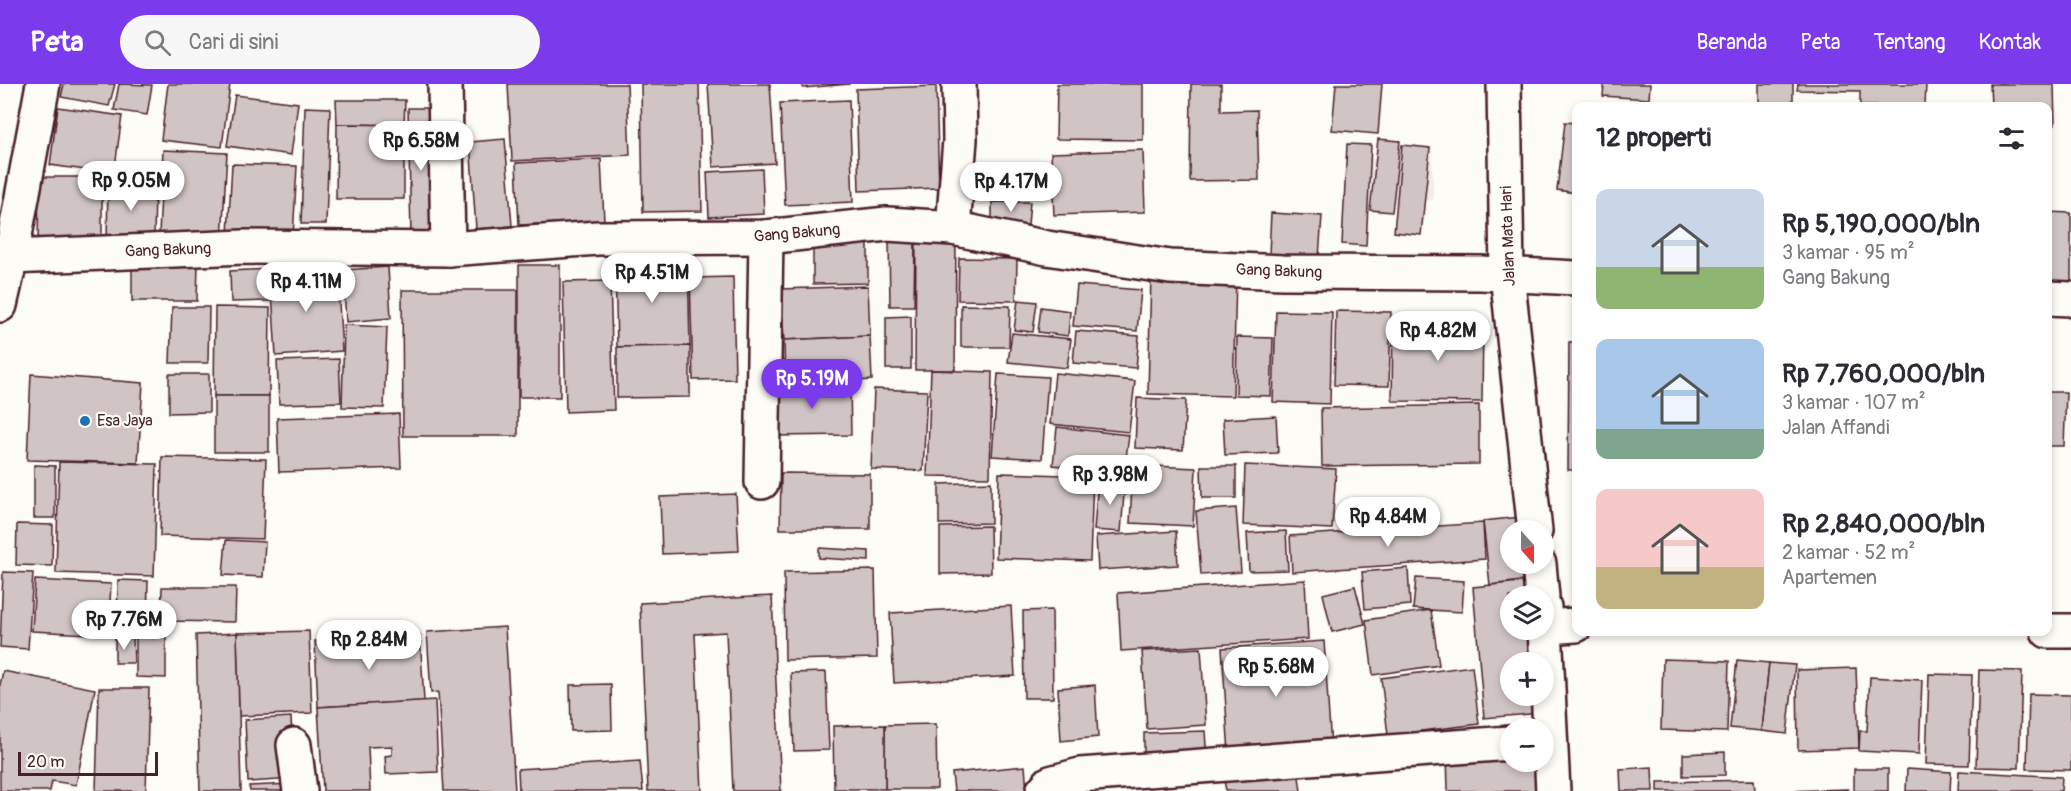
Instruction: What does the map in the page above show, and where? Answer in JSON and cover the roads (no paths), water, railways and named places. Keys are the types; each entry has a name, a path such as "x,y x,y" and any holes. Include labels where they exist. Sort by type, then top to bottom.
{"street":[{"path":"0,305 43,84"},
{"path":"445,84 448,249"},
{"path":"953,228 960,140 958,84"},
{"name":"Jalan Mata Hari","path":"1504,84 1507,274 1534,520"},
{"name":"Gang Bakung","path":"11,257 244,247 448,249 598,238 766,237 887,224 953,228 1047,248 1170,267 1283,272 1507,274 1572,278"},
{"path":"762,482 766,237"},
{"path":"2052,298 2071,299"},
{"path":"2052,630 2071,631"},
{"path":"1547,718 1551,640"},
{"path":"1043,791 1050,783 1080,775 1500,744"},
{"path":"294,745 300,791"},
{"path":"1550,772 1553,791"}],"place":[{"name":"Esa Jaya","path":"85,421"}]}
